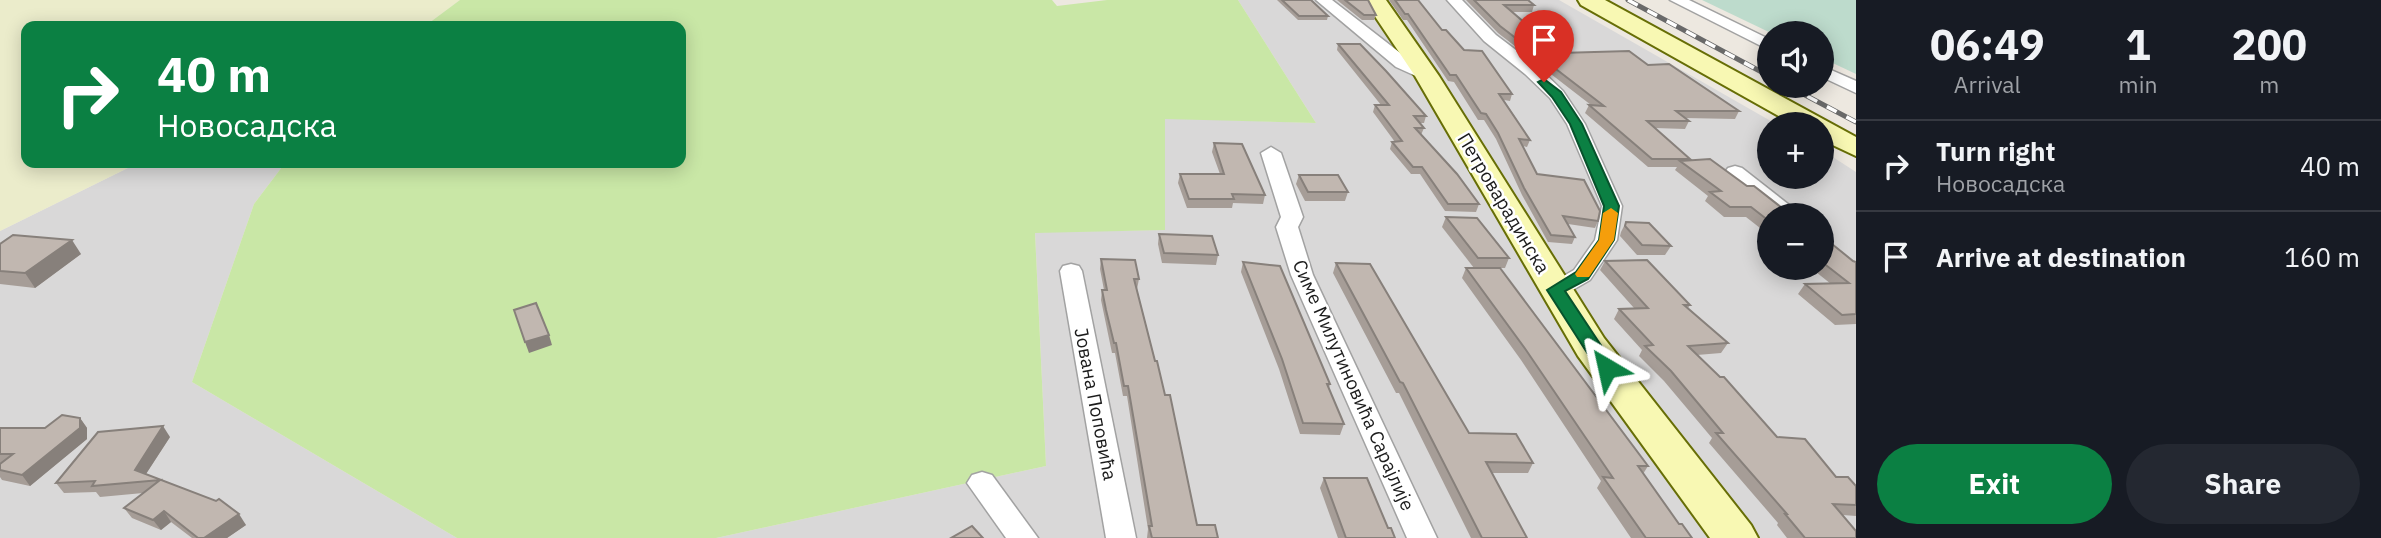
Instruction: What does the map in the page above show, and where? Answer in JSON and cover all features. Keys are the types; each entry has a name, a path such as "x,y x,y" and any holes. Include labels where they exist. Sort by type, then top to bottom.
{"street":[{"path":"1324,0 1402,64 1427,76"},
{"name":"Петроварадинска","path":"1376,0 1427,76 1591,347 1735,538"},
{"path":"1454,0 1490,38 1531,70 1557,95 1576,124 1612,206 1606,240 1582,275 1556,290"},
{"path":"1589,0 1790,112"},
{"path":"1677,0 1757,39"},
{"path":"1834,77 1856,88"},
{"path":"1834,137 1856,149"},
{"name":"Симе Милутиновића Сарајлије","path":"1271,153 1292,217 1287,227 1302,275 1422,538"},
{"path":"1735,172 1776,203"},
{"name":"Јована Поповића","path":"1071,271 1121,538"},
{"path":"982,483 1023,538"}],"shaded area":[{"path":"1238,0 1559,0 1757,113 1757,189 1834,189 1834,158 1856,172 1856,538 716,538 1046,466 1035,232 1165,230 1165,118 1316,123"},
{"path":"128,168 281,168 254,204 192,382 457,538 0,538 0,231"}],"green space":[{"path":"0,0 460,0 432,21 21,21 21,168 128,168 0,231"},
{"path":"460,0 1052,0 1057,6 1107,0 1238,0 1316,123 1165,119 1165,230 1035,233 1046,466 716,538 457,538 192,382 254,204 281,168 686,168 686,21 432,21"},
{"path":"1702,0 1856,0 1856,74 1834,64 1834,21 1757,21 1757,26"}],"building":[{"path":"1282,0 1311,0 1328,16 1299,16"},
{"path":"1345,0 1368,0 1376,15 1364,15"},
{"path":"1395,0 1418,0 1442,30 1446,30 1464,50 1482,51 1512,94 1499,94 1530,140 1519,139 1537,174 1584,180 1600,211 1598,221 1563,216 1575,237 1551,235 1486,114 1481,113 1456,75 1450,75 1408,14 1405,14"},
{"path":"1474,0 1528,0 1534,5 1504,5 1560,53 1629,51 1648,65 1669,64 1739,111 1676,111 1689,121 1647,121 1690,159 1652,159 1589,105 1604,106 1500,26"},
{"path":"1338,44 1360,44 1426,116 1414,116 1424,128 1415,128 1457,174 1479,204 1448,204 1422,167 1413,167 1392,142 1402,141 1375,105 1389,105"},
{"path":"1214,143 1242,144 1265,195 1232,194 1234,199 1189,199 1180,174 1224,174"},
{"path":"1710,159 1776,203 1757,203 1757,212 1751,207 1730,207 1710,192 1721,191 1680,161"},
{"path":"1299,175 1338,175 1348,192 1308,192"},
{"path":"1446,217 1477,218 1509,258 1478,258"},
{"path":"1626,222 1649,223 1671,246 1642,245 1625,226"},
{"path":"1159,234 1212,236 1218,255 1164,253"},
{"path":"13,235 72,240 25,273 0,271 0,244"},
{"path":"1834,246 1856,262 1856,314 1842,315 1805,284 1849,283 1834,271"},
{"path":"1101,259 1135,260 1139,279 1134,279 1165,395 1170,395 1197,525 1215,525 1218,538 1152,538 1128,386 1124,386 1102,290 1107,290"},
{"path":"1647,260 1690,305 1684,305 1728,343 1688,346 1720,377 1724,377 1777,437 1805,439 1836,477 1848,477 1856,486 1856,505 1833,504 1856,531 1856,538 1805,538 1716,433 1723,433 1671,371 1645,346 1653,345 1619,309 1648,308 1605,261"},
{"path":"1243,262 1280,266 1344,424 1303,423 1282,359"},
{"path":"1336,263 1370,264 1469,433 1516,434 1533,463 1486,462 1527,538 1482,538 1403,383 1400,382"},
{"path":"1466,268 1500,268 1648,466 1638,466 1692,538 1646,538 1603,477 1613,478 1526,350"},
{"path":"536,303 549,335 525,342 514,310"},
{"path":"62,415 80,418 80,428 22,475 0,470 0,464 13,454 0,454 0,428 45,428"},
{"path":"163,426 135,470 216,501 219,499 239,514 204,538 198,538 164,511 153,520 124,508 160,480 92,486 95,481 56,483 98,432"},
{"path":"1324,478 1367,478 1388,528 1391,528 1395,538 1346,538"},
{"path":"972,526 983,538 951,538"}],"railway":[{"path":"1628,0 1757,70"},
{"path":"1811,98 1856,122"}],"slow traffic":[{"path":"1583,274 1606,240 1611,213"}],"route":[{"path":"1544,82 1557,95 1576,124 1612,206 1606,240 1582,275 1556,290 1607,368"}]}
